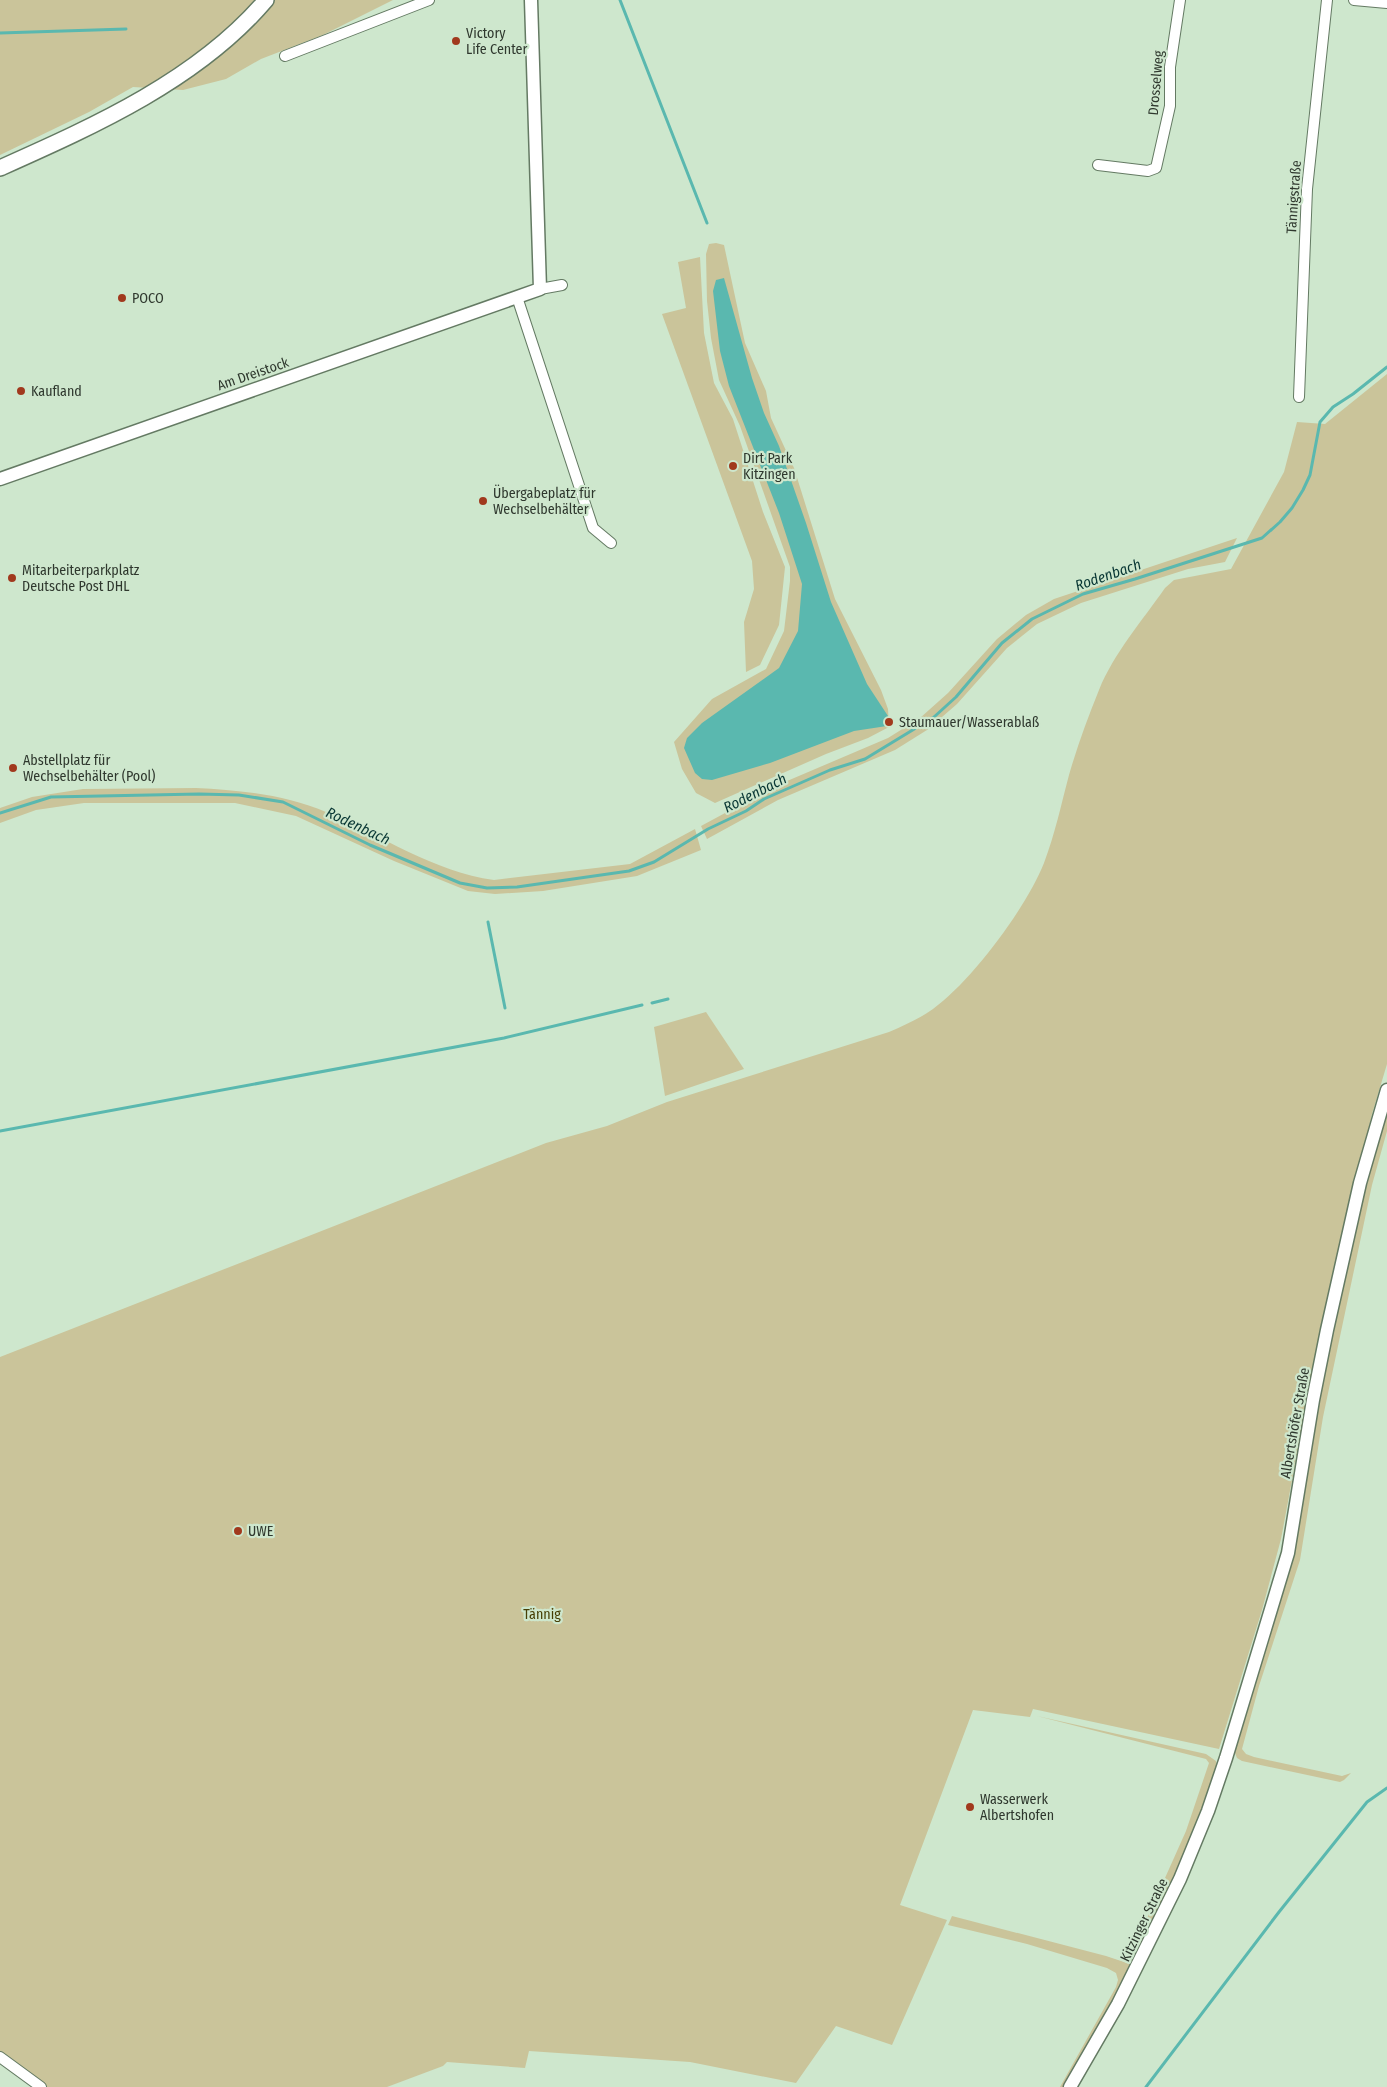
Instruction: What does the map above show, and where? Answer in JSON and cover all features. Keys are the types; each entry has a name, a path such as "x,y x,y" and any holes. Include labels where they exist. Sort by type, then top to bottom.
{"main road":[{"path":"0,168 81,132 144,99 226,39 266,0"}],"street":[{"path":"285,56 429,0"},
{"path":"530,0 540,289 562,285"},
{"name":"Drosselweg","path":"1098,164 1148,171 1156,168 1170,106 1170,67 1180,0"},
{"name":"Tännigstraße","path":"1299,397 1307,189 1326,0"},
{"path":"1354,0 1387,3"},
{"name":"Am Dreistock","path":"0,480 540,289"},
{"path":"517,297 593,528 611,543"},
{"name":"Albertshöfer Straße","path":"1226,1758 1288,1553 1313,1400 1327,1330 1360,1183 1387,1090"},
{"name":"Kitzinger Straße","path":"1070,2087 1127,1988 1180,1879 1208,1812 1226,1758"},
{"path":"0,2057 41,2087"}],"green space":[{"path":"0,0 393,0 323,35 261,59 226,79 183,90 133,87 89,112 0,155"},
{"path":"709,244 724,245 745,343 766,391 771,418 794,468 835,599 881,690 888,709 889,727 868,738 826,754 715,803 696,793 682,769 674,742 712,699 766,669 784,631 790,581 790,567 740,426 719,380 711,338 707,301 706,254"},
{"name":"Dirt Park Kitzingen","path":"700,257 704,333 714,383 733,419 763,512 785,567 779,625 760,665 746,672 744,622 754,589 752,561 662,314 686,308 678,262"},
{"name":"Tännig","path":"1387,374 1387,1064 1372,1114 1307,1400 1281,1539 1262,1610 1219,1749 1033,1709 1030,1717 973,1710 900,1905 947,1920 892,2045 836,2026 796,2083 690,2062 529,2051 525,2068 447,2062 443,2066 387,2087 46,2087 0,2055 0,1357 546,1143 607,1126 667,1102 889,1032 933,1009 948,997 981,962 1011,922 1036,881 1055,830 1072,764 1099,690 1112,663 1129,638 1165,588 1174,580 1231,569 1284,472 1297,422 1325,424"},
{"path":"1237,538 1225,562 1188,569 1081,603 1037,624 1007,648 957,704 927,730 895,750 778,800 707,839 701,826 773,787 888,738 920,718 948,693 997,639 1026,615 1054,599"},
{"path":"196,788 262,794 295,801 347,821 429,861 472,876 494,880 630,864 695,829 701,850 637,876 543,891 495,894 468,891 394,861 296,816 235,803 84,803 36,810 0,823 0,808 32,797 83,789"},
{"path":"706,1012 744,1069 665,1096 654,1027"},
{"path":"1387,1104 1387,1131 1372,1185 1323,1417 1300,1560 1259,1686 1242,1749 1246,1754 1254,1757 1342,1776 1351,1773 1340,1782 1242,1761 1237,1758 1233,1748 1310,1446 1352,1235"},
{"path":"1037,1716 1206,1754 1216,1761 1217,1767 1192,1838 1140,1953 1064,2087 1060,2087 1116,1987 1118,1980 1116,1973 1107,1968 1027,1944 948,1925 952,1916 1127,1963 1186,1831 1209,1763 1206,1759"}],"water":[{"path":"724,278 752,378 764,413 779,446 831,602 867,684 888,716 887,726 854,731 770,763 712,780 702,779 695,773 684,748 687,738 702,723 779,668 798,631 802,584 779,513 729,386 720,351 713,291 716,280"}],"waterway":[{"path":"620,0 707,223"},
{"path":"0,33 126,29"},
{"name":"Rodenbach","path":"0,813 51,797 239,795 283,802 370,845 460,883 487,888 517,887 629,871 654,862 708,829 746,811 764,799 830,770 865,759 934,717 956,697 1002,643 1032,619 1083,594 1262,538 1292,508 1303,490 1310,475 1320,422 1333,407 1387,367"},
{"path":"488,922 505,1008"},
{"path":"652,1003 668,999"},
{"path":"0,1131 504,1038 642,1005"},
{"path":"1146,2087 1279,1912 1367,1802 1387,1788"}],"place":[{"name":"Victory Life Center","path":"456,41"},
{"name":"POCO","path":"122,298"},
{"name":"Kaufland","path":"21,391"},
{"name":"Dirt Park Kitzingen","path":"733,466"},
{"name":"Übergabeplatz für Wechselbehälter","path":"483,501"},
{"name":"Mitarbeiterparkplatz Deutsche Post DHL","path":"12,578"},
{"name":"Staumauer/Wasserablaß","path":"889,722"},
{"name":"Abstellplatz für Wechselbehälter (Pool)","path":"13,768"},
{"name":"UWE","path":"238,1531"},
{"name":"Wasserwerk Albertshofen","path":"970,1807"}]}
